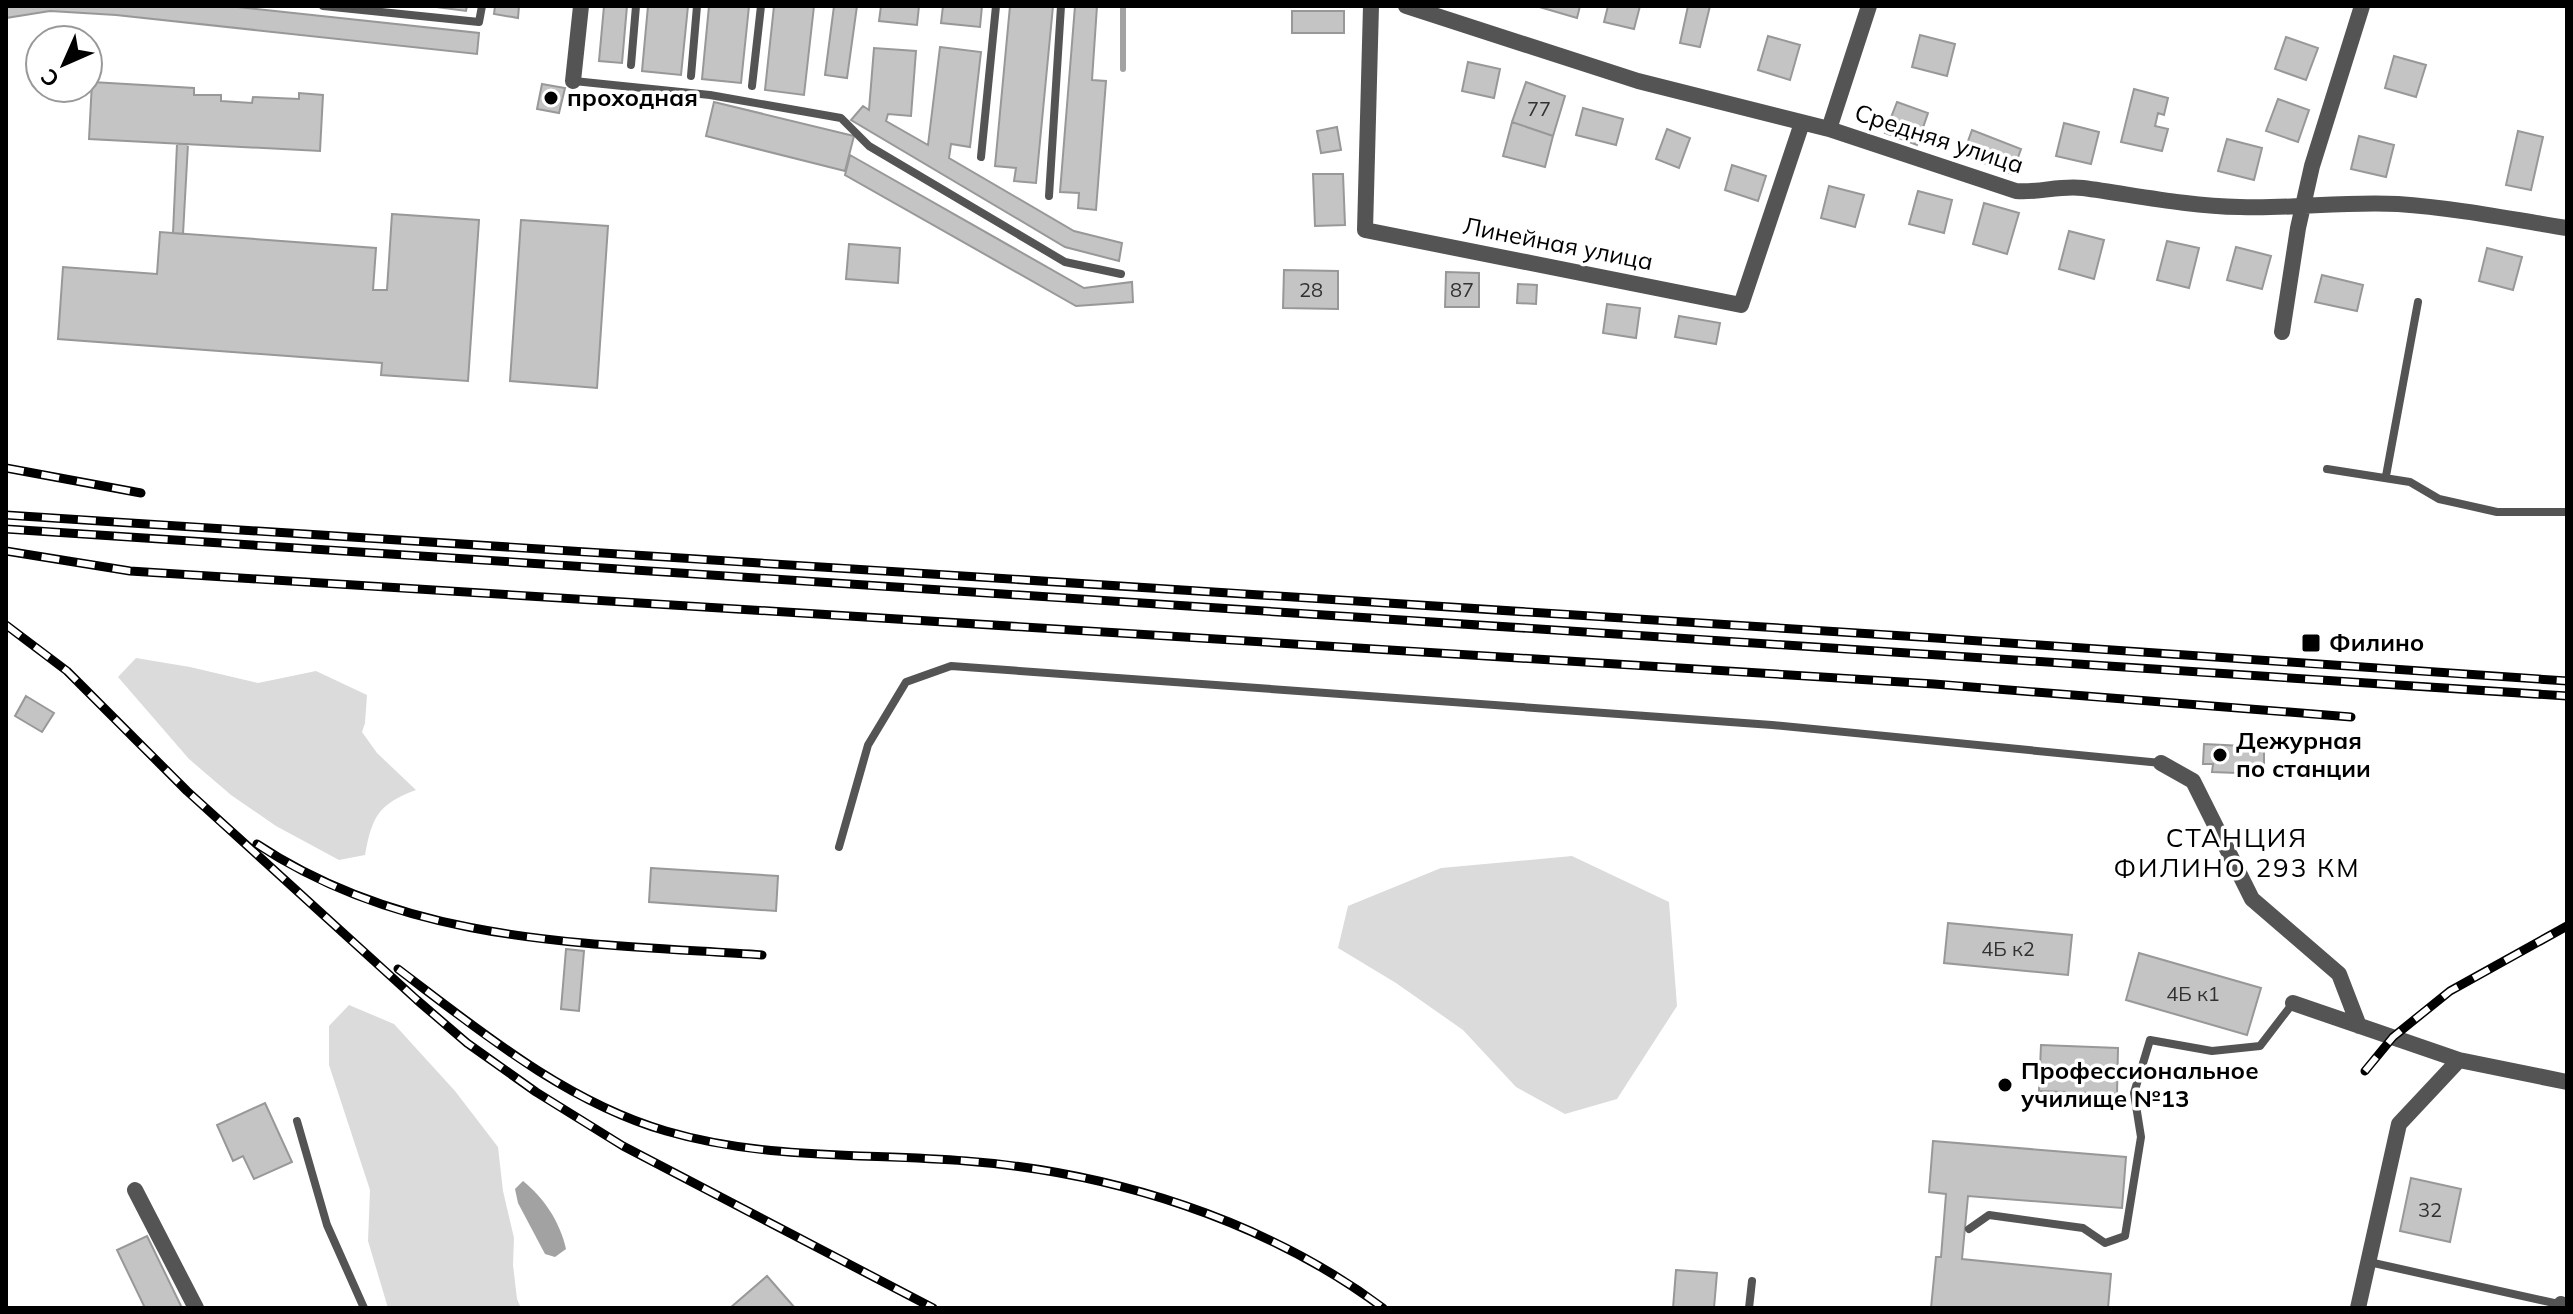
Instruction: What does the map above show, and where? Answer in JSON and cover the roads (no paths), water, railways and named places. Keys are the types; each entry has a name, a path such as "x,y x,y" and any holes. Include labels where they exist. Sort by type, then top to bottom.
{"street":[{"path":"573,81 581,6"},
{"name":"Линейная улица","path":"1371,6 1365,230 1741,305 1802,123"},
{"name":"Средняя улица","path":"1406,6 1638,81 1829,129 2016,191 2081,188 2230,207 2399,204 2567,228"},
{"path":"1829,129 1869,6"},
{"path":"2282,332 2303,205 2362,6"},
{"path":"2161,763 2193,781 2252,899 2339,974 2359,1026"},
{"path":"2293,1003 2459,1060 2567,1082"},
{"path":"2358,1308 2399,1124 2459,1060"},
{"path":"135,1190 196,1308"}],"lane":[{"path":"323,6 416,11 479,22 482,6"},
{"path":"631,65 636,6"},
{"path":"691,76 697,6"},
{"path":"752,86 761,6"},
{"path":"981,157 996,6"},
{"path":"1049,196 1061,6"},
{"path":"573,81 710,95 841,118 869,146 1065,262 1121,274"},
{"path":"2386,476 2418,302"},
{"path":"2327,469 2410,482 2439,499 2497,512 2567,512"},
{"path":"839,847 868,745 906,682 951,666 1772,725 2161,763"},
{"path":"1969,1229 1989,1215 2083,1228 2105,1243 2125,1236 2141,1137 2134,1093 2150,1040 2212,1051 2260,1046 2293,1003"},
{"path":"297,1121 327,1225 364,1308"},
{"path":"2368,1262 2563,1306"},
{"path":"1749,1308 1752,1281"}],"waterway":[{"path":"1123,6 1123,69"}],"railway":[{"path":"6,468 141,493"},
{"path":"6,515 2567,681"},
{"path":"6,529 2567,696"},
{"path":"6,551 130,571 1934,684 2351,717"},
{"path":"6,625 67,671 187,791 467,1043 536,1092 623,1146 933,1308"},
{"path":"257,844 315,877 375,902 437,920 501,933 565,941 762,955"},
{"path":"2365,1071 2393,1037 2450,991 2567,926"},
{"path":"398,969 492,1040 559,1083 593,1102 666,1131 740,1147 778,1151 1021,1167 1131,1189 1238,1226 1289,1249 1383,1308"}],"place":[{"name":"проходная","path":"551,98"},
{"name":"Филино","path":"2311,643"},
{"name":"Дежурная по станции","path":"2220,755"},
{"name":"Профессиональное училище №13","path":"2005,1085"}],"district":[{"name":"СТАНЦИЯ ФИЛИНО 293 КМ","path":"2237,853"}]}
